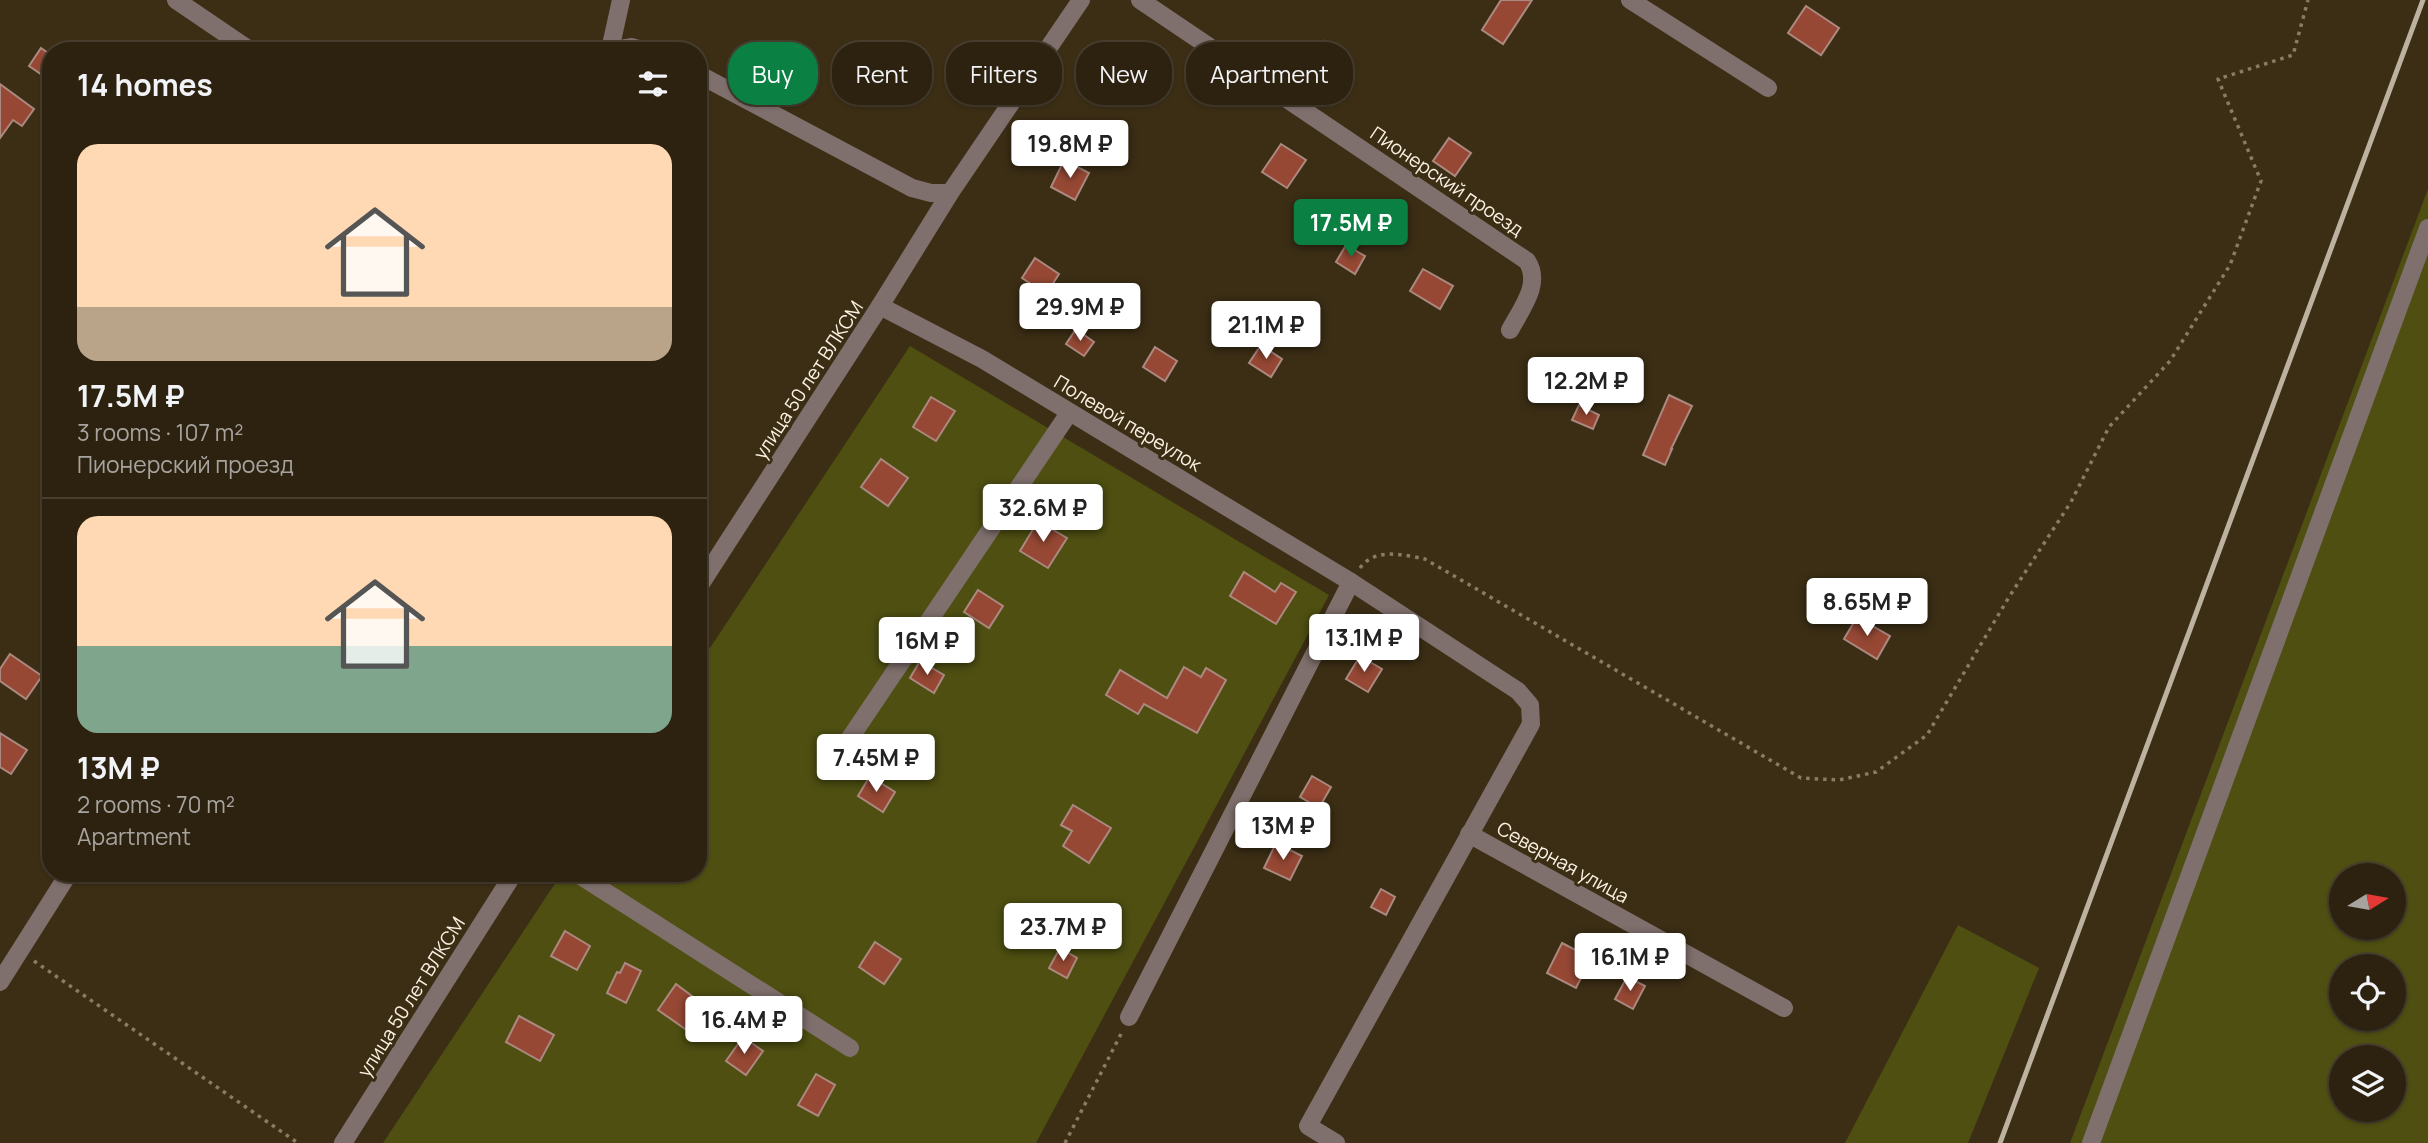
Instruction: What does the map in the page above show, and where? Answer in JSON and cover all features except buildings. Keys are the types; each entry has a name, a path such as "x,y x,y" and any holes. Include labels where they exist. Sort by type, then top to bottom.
{"street":[{"path":"176,0 238,42"},
{"path":"611,42 621,0"},
{"name":"улица 50 лет ВЛКСМ","path":"707,574 950,193 1081,0"},
{"name":"Пионерский проезд","path":"1140,0 1527,261 1534,279 1510,330"},
{"path":"1630,0 1768,88"},
{"path":"707,79 912,188 931,193 950,193"},
{"path":"2091,1143 2428,228"},
{"name":"Полевой переулок","path":"880,306 982,359 1351,582"},
{"path":"842,750 1069,413"},
{"path":"1129,1017 1351,582"},
{"name":"Северная улица","path":"1336,1143 1308,1126 1531,724 1530,705 1518,691 1351,582"},
{"name":"Северная улица","path":"1469,834 1784,1008"},
{"path":"0,982 63,882"},
{"name":"улица 50 лет ВЛКСМ","path":"343,1143 508,882"},
{"path":"590,882 850,1048"}],"path":[{"path":"1351,582 1365,562 1392,552 1425,559 1801,778 1839,780 1876,772 1927,735 2009,597 2071,502 2109,426 2170,361 2230,265 2261,181 2218,79 2292,55 2308,0"},
{"path":"20,951 298,1143"},
{"path":"1065,1143 1129,1017"}],"shaded area":[{"path":"2428,189 2428,1143 2070,1143"},
{"path":"910,346 1329,595 1036,1143 383,1143 556,882 707,882 707,652"},
{"path":"1958,925 2039,968 1968,1143 1845,1143"}],"railway":[{"path":"2000,1143 2423,0"}]}
